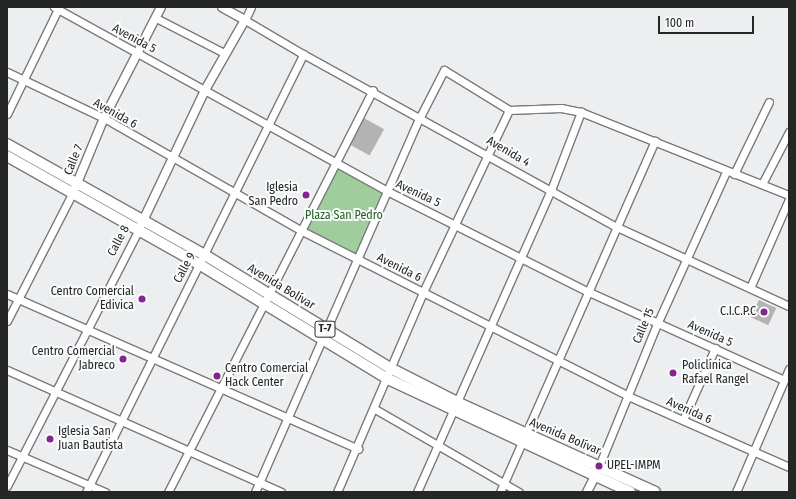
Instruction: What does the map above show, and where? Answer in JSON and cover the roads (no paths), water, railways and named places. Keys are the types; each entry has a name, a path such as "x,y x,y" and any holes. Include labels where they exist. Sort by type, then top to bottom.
{"highway":[{"name":"Avenida Bolívar","path":"7,144 138,231 199,264 265,307 388,379 457,408 526,440 630,492"},
{"name":"Avenida Bolívar","path":"7,156 144,221 205,255 270,297 392,368 457,408"},
{"name":"Avenida Bolívar","path":"526,440 599,466 655,492"}],"main road":[{"name":"Calle 7","path":"74,189 104,118 161,7"},
{"name":"Avenida 4","path":"222,7 245,20"},
{"name":"Calle 8","path":"138,231 144,221 170,159 224,53 245,20"},
{"name":"Calle 15","path":"587,492 596,476 599,466"}],"street":[{"name":"Calle 8","path":"245,20 251,7"},
{"path":"7,114 57,8"},
{"name":"Avenida 5","path":"57,8 268,125 338,166 522,257 589,292 784,380"},
{"path":"156,18 224,53"},
{"name":"Avenida 4","path":"245,20 303,54 373,90 617,227 789,306"},
{"name":"Calle 9","path":"86,492 121,423 151,358 205,255 303,54"},
{"path":"255,492 357,258 389,192 420,117 444,70 509,110 561,108 581,112 655,141 726,172 789,195"},
{"name":"Avenida 6","path":"7,72 104,118 170,159 302,231 423,292 493,325 628,396 789,467"},
{"path":"168,492 221,387 265,307 302,231 338,166 373,90"},
{"path":"734,174 769,102"},
{"path":"337,492 358,449 423,292 490,155 509,110"},
{"path":"417,492 437,447 457,408 552,190 581,112"},
{"path":"762,184 786,148 789,132"},
{"path":"500,492 526,440 557,360 589,292 655,141"},
{"name":"Calle 15","path":"599,466 657,324 688,259 726,172"},
{"name":"Calle 7","path":"7,321 74,189"},
{"path":"750,288 789,199"},
{"name":"Calle 8","path":"7,486 138,231"},
{"path":"7,294 88,328 151,358 221,387 358,449"},
{"path":"683,420 715,348"},
{"path":"736,492 789,369"},
{"path":"7,370 121,423 281,492"},
{"path":"375,409 437,447 503,485 519,492"},
{"path":"7,450 105,492"}],"place":[{"name":"Iglesia San Pedro","path":"306,195"},
{"name":"Centro Comercial Edivica","path":"142,299"},
{"name":"C.I.C.P.C","path":"764,312"},
{"name":"Centro Comercial Jabreco","path":"123,359"},
{"name":"Policlínica Rafael Rangel","path":"673,373"},
{"name":"Centro Comercial Hack Center","path":"217,376"},
{"name":"Iglesia San Juan Bautista","path":"50,439"},
{"name":"UPEL-IMPM","path":"599,466"}],"park label":[{"name":"Plaza San Pedro","path":"344,216"}]}
